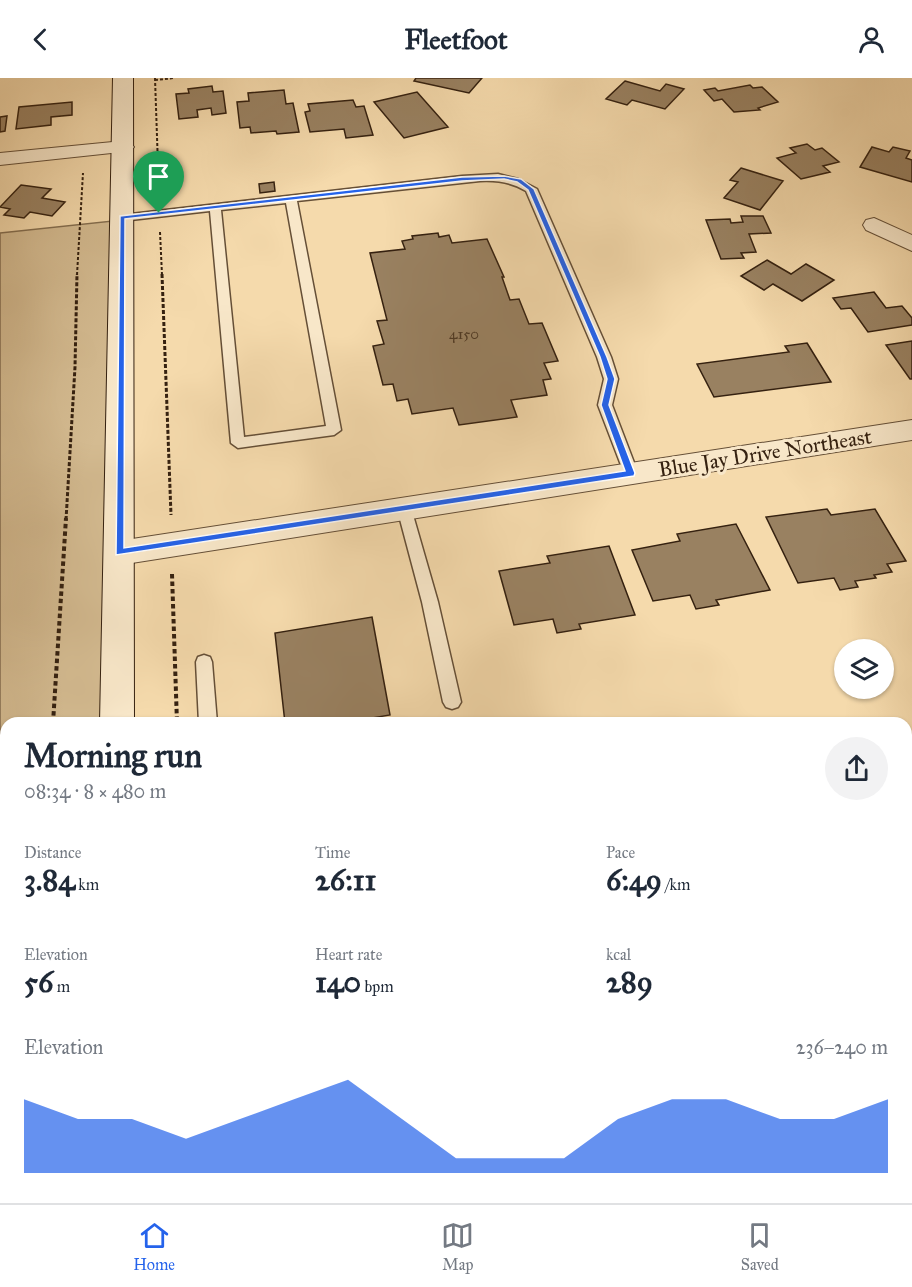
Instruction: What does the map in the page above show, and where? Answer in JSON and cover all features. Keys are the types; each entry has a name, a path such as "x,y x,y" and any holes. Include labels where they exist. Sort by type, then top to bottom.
{"main road":[{"path":"117,717 123,78"},
{"path":"0,159 123,147"},
{"path":"874,225 912,244"},
{"name":"Blue Jay Drive Northeast","path":"119,553 912,430"}],"lane":[{"path":"122,218 484,177 519,181 531,189 604,357 611,379 605,405 631,473"},
{"path":"215,207 238,443 334,430 291,199"},
{"path":"404,508 430,602 452,702"},
{"path":"204,662 208,717"}],"path":[{"path":"174,78 154,79 177,717"},
{"path":"53,717 72,386 75,367 75,314 83,168"}],"shaded area":[{"path":"122,220 117,717 0,717 0,233"}],"building":[{"path":"416,78 482,78 469,93 414,81"},
{"path":"625,81 660,91 666,84 684,89 665,109 632,100 627,105 606,99"},
{"path":"750,85 753,88 762,87 778,102 758,108 760,110 734,112 722,99 714,101 704,90 715,88 718,91"},
{"path":"212,86 213,92 223,91 226,113 212,115 211,108 197,110 198,117 179,119 176,94 189,93 188,89"},
{"path":"284,90 286,104 293,103 299,132 251,133 250,127 240,128 237,102 249,101 248,93"},
{"path":"417,92 448,127 404,138 374,102"},
{"path":"353,100 356,107 364,106 373,135 346,138 344,129 310,132 305,112 310,111 308,104"},
{"path":"72,102 72,115 51,117 51,125 16,129 19,107"},
{"path":"7,116 5,131 0,132 0,117"},
{"path":"807,144 815,150 822,148 839,162 823,166 830,172 801,179 777,158 796,153 790,148"},
{"path":"872,147 889,152 893,147 910,151 906,158 912,160 912,182 860,167"},
{"path":"741,168 783,181 760,210 724,198 738,182 730,180"},
{"path":"274,182 275,191 260,193 259,184"},
{"path":"21,185 51,189 42,198 65,202 52,216 30,212 24,218 4,215 10,209 0,207"},
{"path":"741,216 763,216 771,233 749,234 756,252 741,253 744,258 721,259 706,220 730,219 731,223 743,222"},
{"path":"438,233 439,237 449,235 452,243 487,239 504,277 502,277 510,300 519,299 529,324 542,323 558,361 544,363 551,379 543,380 547,395 511,400 517,417 459,425 453,408 412,414 408,399 397,401 393,384 383,385 373,346 384,344 377,321 387,320 370,253 405,249 402,241 413,239 412,236"},
{"path":"767,260 791,274 806,264 834,280 802,301 773,284 764,290 741,276"},
{"path":"874,292 886,308 902,306 912,318 912,325 868,332 851,308 841,309 833,298"},
{"path":"912,341 912,379 910,379 886,345"},
{"path":"807,343 831,382 714,397 697,364 789,352 785,346"},
{"path":"827,509 831,515 875,509 906,561 887,564 892,572 874,575 876,578 855,581 858,587 840,590 834,578 798,583 766,517"},
{"path":"736,524 770,590 716,600 719,605 696,609 690,595 653,601 632,550 680,541 677,534"},
{"path":"609,546 635,615 579,624 581,629 557,633 553,619 514,625 499,571 550,563 547,556"},
{"path":"372,617 390,715 284,717 275,633"}],"route":[{"path":"484,177 504,177 519,181 531,189 604,357 611,379 605,405 631,473 119,553 122,218 159,213 484,177"}]}
